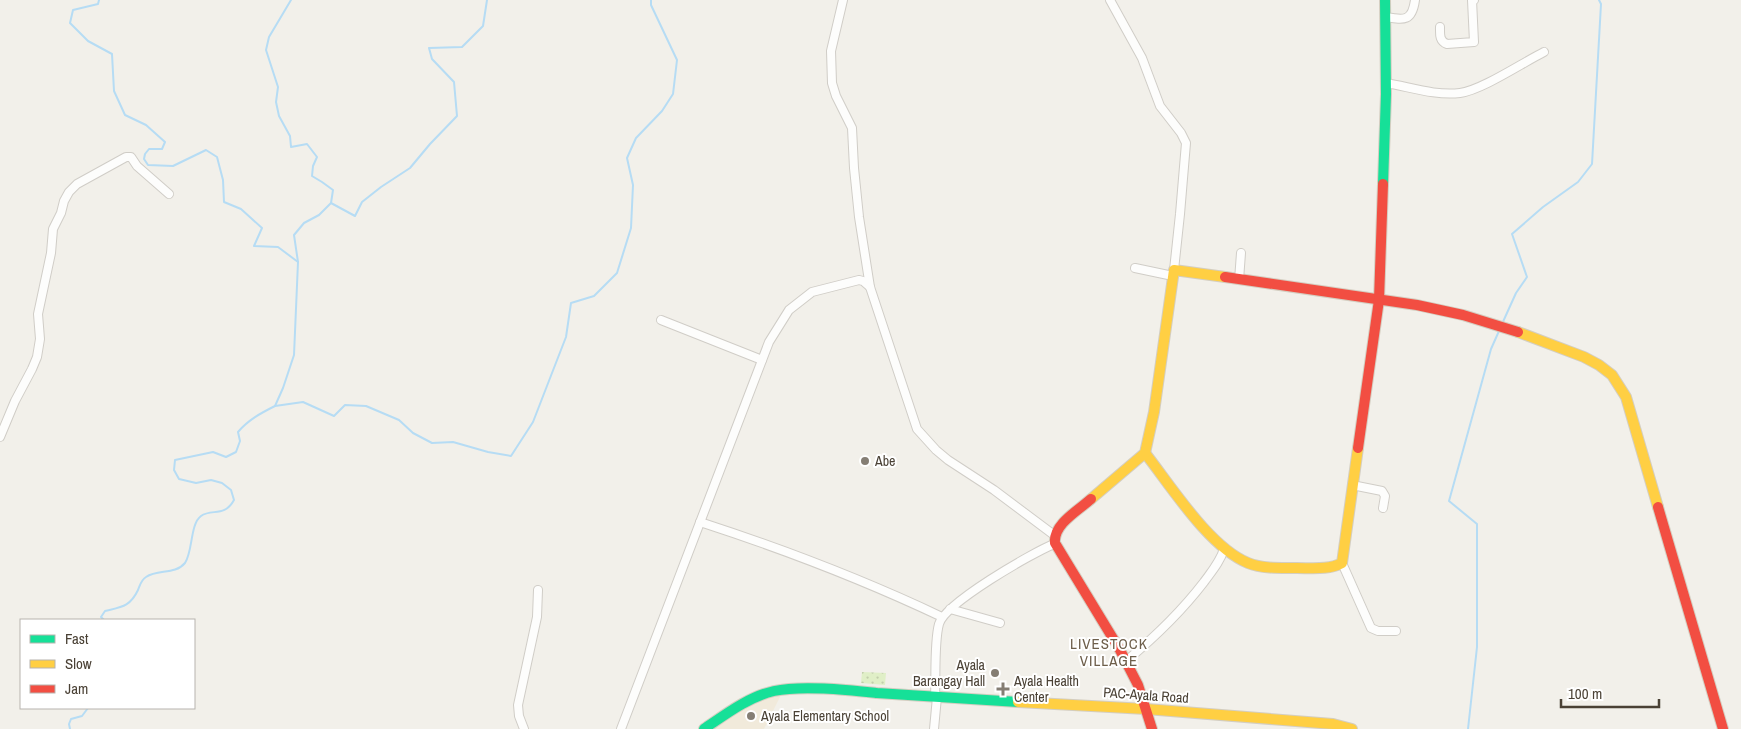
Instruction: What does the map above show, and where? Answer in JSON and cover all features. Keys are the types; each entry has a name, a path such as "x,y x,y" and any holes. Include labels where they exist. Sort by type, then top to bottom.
{"street":[{"path":"844,0 833,43 831,76 836,96 852,128 859,217 870,286 919,433 948,460 994,490 1054,540 1126,661 1138,685 1152,729"},
{"path":"934,729 938,634 942,617 972,592 1054,540 1065,522 1145,453 1154,412 1173,273 1186,143 1181,132 1160,106 1142,58 1110,0"},
{"path":"1385,0 1386,83 1379,300 1342,563 1371,628 1378,631 1396,631"},
{"path":"1385,18 1400,20 1408,17 1412,13 1415,0"},
{"path":"1440,27 1441,40 1447,44 1474,42 1472,0 1474,0"},
{"path":"1386,83 1438,93 1459,93 1474,90 1544,52"},
{"path":"0,437 37,357 40,346 38,314 51,254 54,229 69,192 77,184 126,157 131,157 137,166 169,194"},
{"path":"1239,280 1241,253"},
{"path":"1135,268 1239,280 1416,305 1462,315 1515,331 1584,357 1612,375 1626,397 1723,729"},
{"path":"621,729 769,342 789,310 812,292 859,280 870,286"},
{"path":"661,320 762,360"},
{"path":"1145,453 1202,526 1224,549 1248,564 1271,567 1334,567 1342,563"},
{"path":"1352,485 1382,491 1385,496 1383,508"},
{"path":"700,522 759,541 836,571 942,617"},
{"path":"1126,661 1170,623 1192,598 1221,559 1224,549"},
{"path":"524,729 519,716 518,705 537,617 538,590"},
{"path":"950,609 1000,623"},
{"name":"PAC-Ayala Road","path":"704,729 758,696 775,691 795,689 1146,709 1333,724 1352,729"}],"shaded area":[{"name":"Ayala Elementary School","path":"781,695 764,729 715,729 749,704"}],"green space":[{"path":"862,672 886,673 885,685 861,683"}],"waterway":[{"path":"99,0 98,4 73,10 70,23 88,41 112,54 114,91 125,115 146,125 165,142 162,149 149,149 145,154 144,159 148,165 173,166 206,150 217,157 223,180 224,202 241,209 262,228 254,246 278,247 298,262"},
{"path":"103,619 101,617 105,611 124,605 132,600 146,577 181,567 188,558 197,520 205,514 222,511 230,506 234,500 231,490 222,483 211,480 196,483 179,479 174,470 175,460 213,452 226,457 236,452 240,441 238,432 250,420 275,406 294,355 298,262 294,235 304,223 319,215 331,203 333,190 312,176 313,166 317,157 307,144 291,147 290,136 279,116 276,102 278,87 266,50 269,37 291,0"},
{"path":"331,203 355,216 362,202 410,168 457,116 454,82 432,59 429,48 462,47 483,26 487,0"},
{"path":"275,406 303,402 334,416 345,405 366,406 399,420 413,433 432,443 453,442 488,452 511,456 533,422 566,337 571,303 594,296 617,273 631,228 633,185 627,158 636,138 662,111 673,94 677,60 651,5 651,0"},
{"path":"1502,324 1516,293 1527,277 1512,234 1543,207 1578,182 1592,164 1601,4 1599,0"},
{"path":"1468,729 1477,647 1477,524 1449,501 1491,349 1499,331"},
{"path":"70,729 71,719 82,716 87,709"}],"traffic: fast":[{"path":"1383,184 1386,94 1385,0"},
{"path":"704,729 755,697 785,689 825,689 1018,702"}],"traffic: slow":[{"path":"1091,499 1145,453 1154,412 1174,270 1225,277"},
{"path":"1518,332 1584,357 1612,375 1626,397 1658,507"},
{"path":"1145,453 1205,530 1233,555 1248,563 1260,566 1326,568 1342,563 1358,448"},
{"path":"1018,702 1146,709 1333,724 1352,729"}],"traffic: jam":[{"path":"1358,448 1379,300 1383,184"},
{"path":"1225,277 1417,305 1463,315 1518,332"},
{"path":"1091,499 1062,524 1055,536 1055,543 1120,650 1138,685 1152,729"},
{"path":"1658,507 1723,729"}],"place":[{"name":"Abe","path":"865,461"},
{"name":"Ayala Barangay Hall","path":"995,673"},
{"name":"Ayala Health Center","path":"1003,689"},
{"name":"Ayala Elementary School","path":"751,716"}],"district":[{"name":"LIVESTOCK VILLAGE","path":"1109,652"}]}
